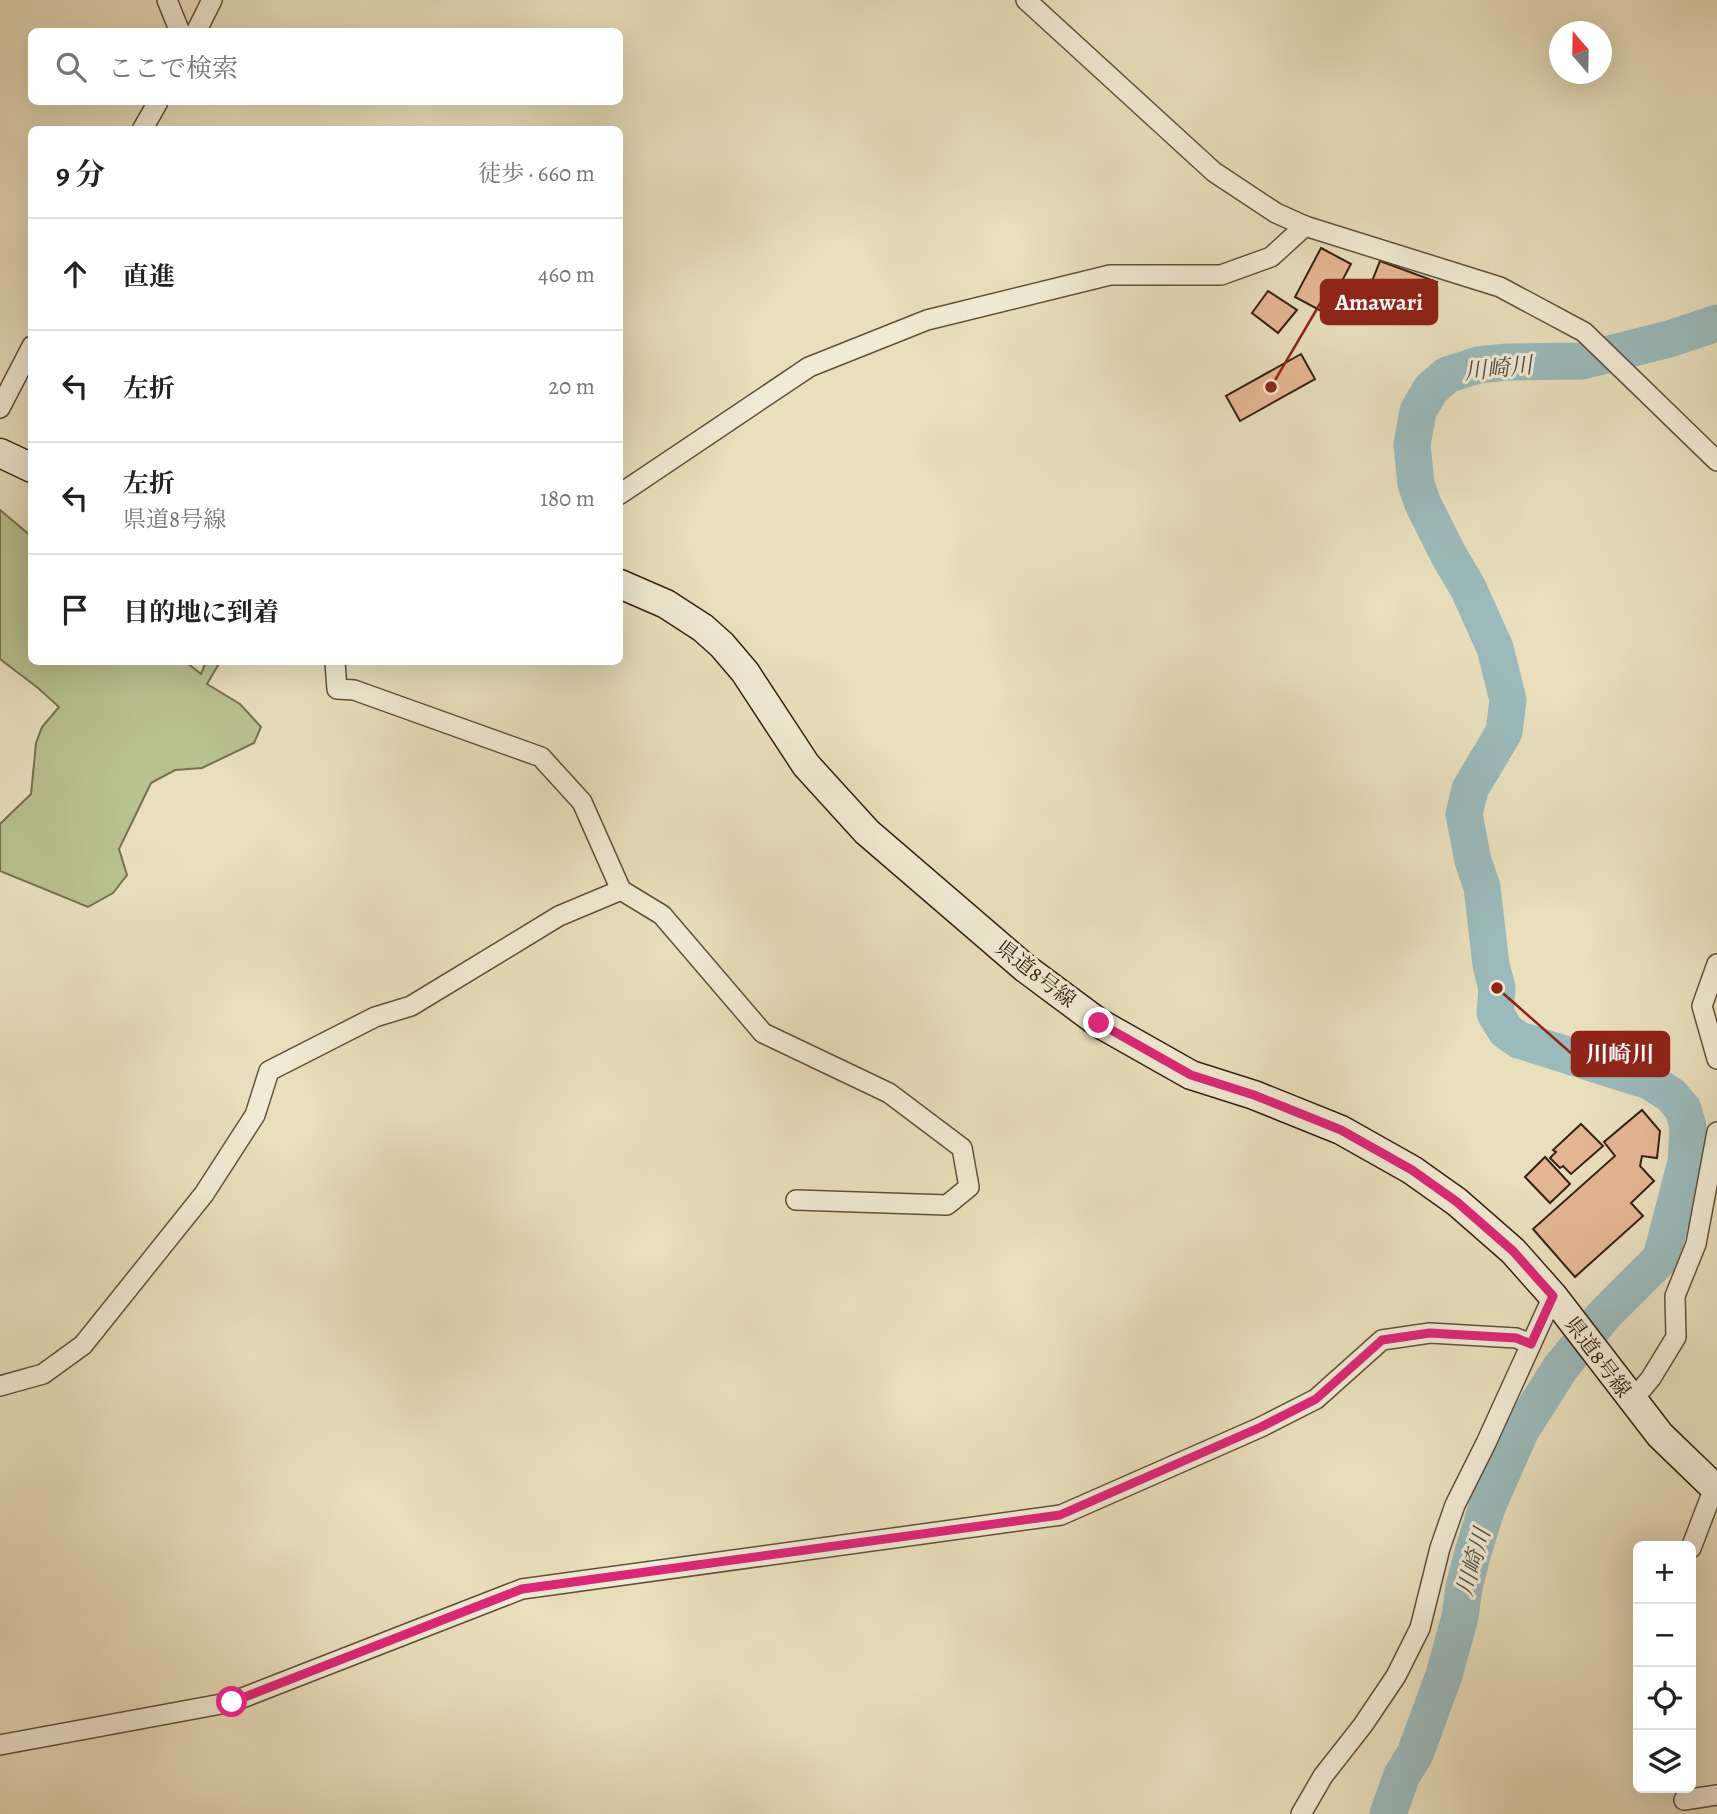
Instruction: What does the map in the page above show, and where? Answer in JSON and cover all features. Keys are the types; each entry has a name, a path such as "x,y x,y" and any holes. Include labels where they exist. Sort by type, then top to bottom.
{"main road":[{"path":"0,453 28,466"},
{"name":"県道8号線","path":"623,585 666,604 703,628 722,645 746,672 806,765 867,832 1025,968 1099,1023 1191,1075 1254,1095 1341,1130 1412,1170 1457,1202 1513,1251 1561,1307 1660,1436 1716,1489"}],"street":[{"path":"167,0 178,28"},
{"path":"198,28 212,0"},
{"path":"1026,0 1214,172 1276,213 1305,226 1500,287 1584,332 1717,461"},
{"path":"144,126 156,105"},
{"path":"623,492 809,367 915,325 1110,275 1222,275 1270,257 1305,226"},
{"path":"0,408 28,354"},
{"path":"335,665 337,689 354,690 541,757 582,802 621,890 662,915 763,1033 888,1093 962,1148 969,1187 947,1205 796,1200"},
{"path":"0,1386 43,1374 83,1345 204,1194 255,1115 269,1072 375,1017 411,1006 559,916 621,890"},
{"path":"1717,964 1702,1006 1717,1059"},
{"path":"1629,1396 1651,1378 1676,1337 1675,1296 1696,1244 1717,1132"},
{"path":"1301,1814 1323,1776 1363,1725 1396,1676 1420,1628 1440,1548 1455,1505 1531,1344 1561,1307"},
{"path":"0,1745 232,1702 522,1589 1060,1515 1261,1427 1316,1399 1382,1340 1430,1333 1516,1338 1531,1344"},
{"path":"1694,1541 1716,1489"},
{"path":"1685,1801 1717,1795"}],"green space":[{"path":"0,510 28,533 28,665 190,665 201,674 205,665 218,665 207,684 240,704 261,727 254,743 202,768 175,770 151,783 119,849 127,875 113,893 88,907 0,871 0,824 31,794 36,743 42,727 59,707 0,659"}],"building":[{"path":"1321,248 1351,264 1325,313 1295,297"},
{"path":"1380,261 1437,282 1425,316 1367,294"},
{"path":"1268,291 1297,310 1278,333 1252,313"},
{"path":"1301,354 1315,379 1240,421 1226,396"},
{"path":"1642,1110 1660,1131 1657,1158 1642,1156 1640,1166 1654,1181 1631,1203 1643,1216 1575,1277 1533,1229 1615,1156 1604,1142"},
{"path":"1581,1124 1603,1146 1571,1174 1550,1158 1556,1152 1553,1150"},
{"path":"1545,1157 1570,1184 1550,1203 1525,1177"}],"waterway":[{"name":"川崎川","path":"1388,1814 1402,1775 1415,1754 1444,1675 1460,1617 1464,1587 1487,1507 1521,1430 1561,1367 1604,1315 1661,1258 1686,1162 1688,1127 1683,1109 1671,1095 1649,1081 1519,1040 1506,1031 1495,1013 1497,988 1491,965 1482,887 1473,861 1464,814 1470,789 1504,732 1508,700 1495,648 1468,588 1423,504 1416,484 1412,445 1418,411 1431,389 1447,375 1478,365 1582,361 1669,339 1717,323"}],"place":[{"name":"Amawari","path":"1271,387"},
{"name":"川崎川","path":"1497,988"}],"route":[{"path":"232,1702 522,1589 1060,1515 1261,1427 1316,1399 1382,1340 1430,1333 1516,1338 1531,1344 1553,1296 1513,1251 1457,1202 1412,1170 1341,1130 1254,1095 1191,1075 1099,1023"}]}
